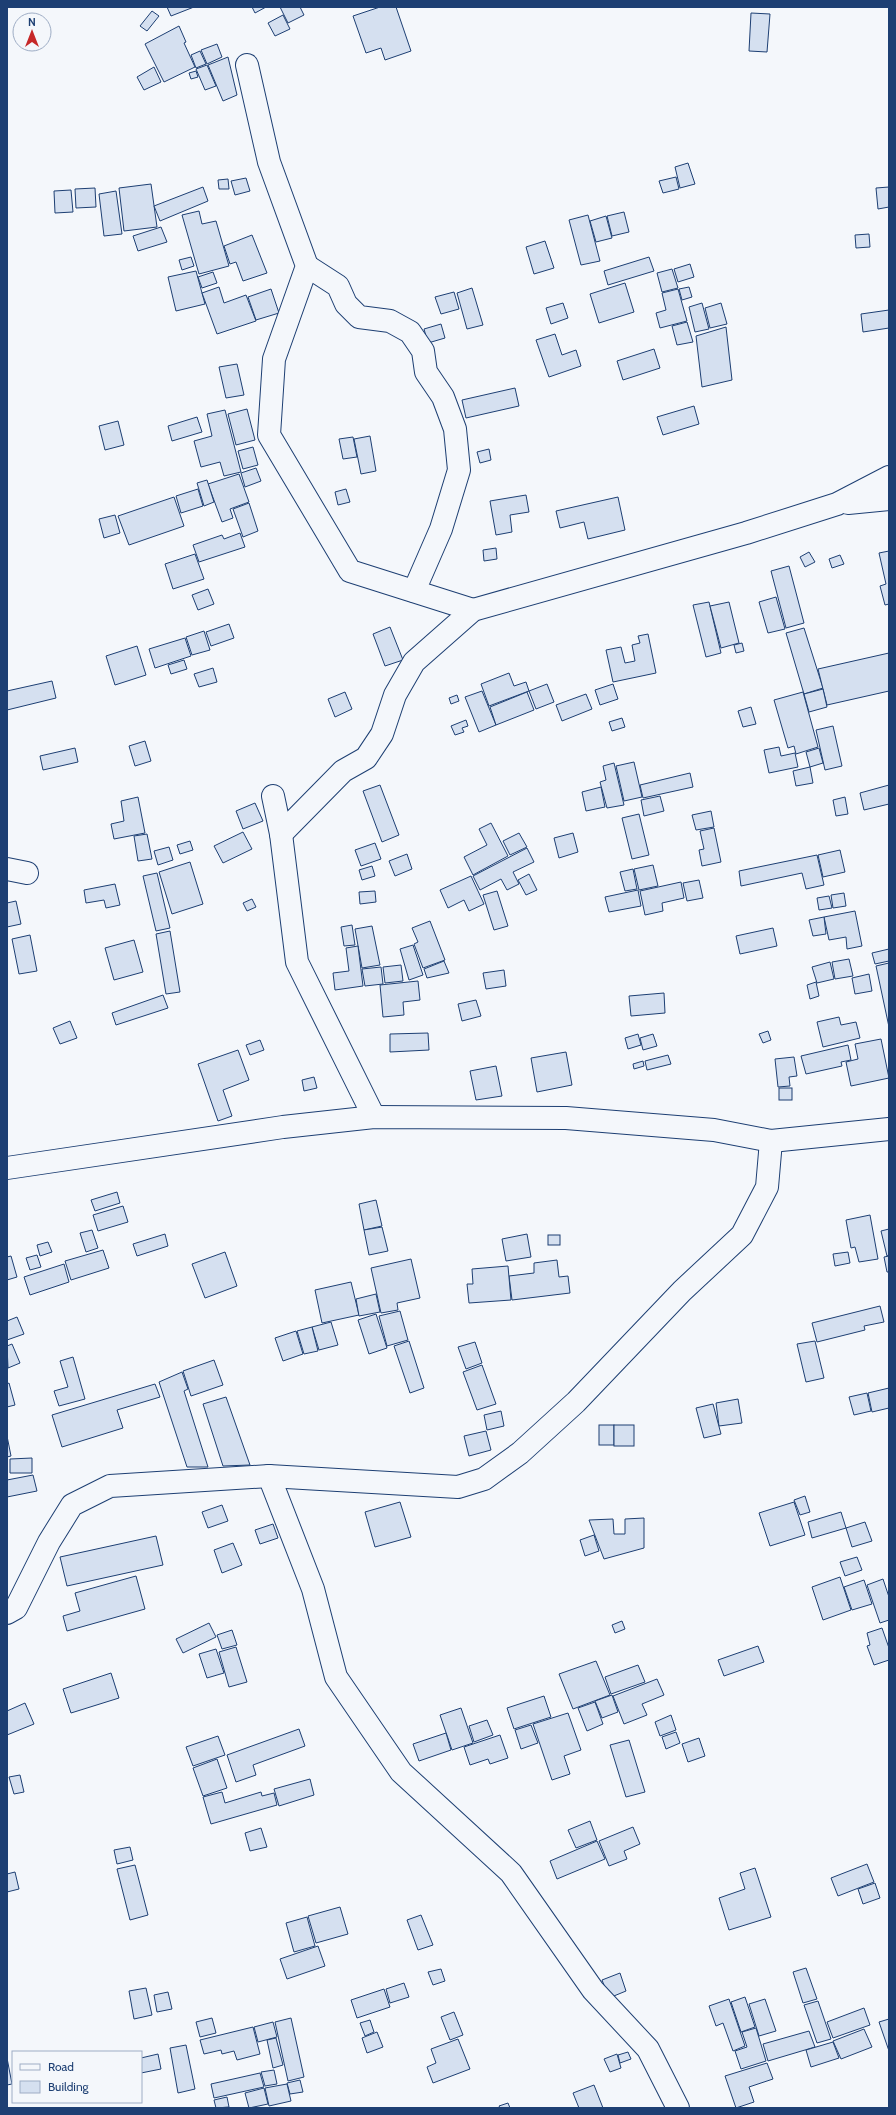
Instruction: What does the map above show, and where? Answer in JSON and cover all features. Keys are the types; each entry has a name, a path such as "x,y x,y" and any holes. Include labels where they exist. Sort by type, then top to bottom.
{"street":[{"path":"247,65 269,162 307,266 338,286 346,304 359,317 390,321 410,332 423,351 426,372 444,397 455,429 459,470 441,529 414,590"},
{"path":"307,266 274,359 269,435 350,572 414,590 473,610"},
{"path":"281,834 343,771 366,758 382,734 395,695 414,662 473,610 746,533 837,504 889,477"},
{"path":"837,504 889,499"},
{"path":"273,796 281,834 297,962 374,1117"},
{"path":"7,1168 284,1126 374,1117 566,1118 714,1130 770,1141 889,1129"},
{"path":"7,1613 16,1608 49,1542 72,1505 110,1486 269,1476 458,1488 484,1479 520,1453 576,1402 682,1290 742,1235 767,1187 770,1141"},
{"path":"269,1476 313,1589 336,1677 401,1772 511,1873 593,1990 648,2049 678,2108"}],"building":[{"path":"167,7 194,7 171,16"},
{"path":"252,7 266,7 255,13"},
{"path":"280,7 300,7 304,15 288,23"},
{"path":"380,7 396,7 411,51 385,60 381,48 366,53 353,16"},
{"path":"152,11 159,16 147,31 140,26"},
{"path":"751,13 770,14 767,52 749,51"},
{"path":"283,15 290,29 275,36 268,23"},
{"path":"179,26 186,42 184,43 195,67 164,82 145,44"},
{"path":"217,44 222,57 207,64 201,50"},
{"path":"200,51 206,64 196,68 191,55"},
{"path":"228,57 237,95 223,101 208,65"},
{"path":"207,65 216,86 205,90 196,69"},
{"path":"154,67 161,82 144,90 137,77"},
{"path":"196,71 198,77 191,79 189,73"},
{"path":"688,163 695,184 680,188 675,167"},
{"path":"676,177 679,189 663,193 659,181"},
{"path":"246,178 250,191 235,195 231,181"},
{"path":"228,179 229,189 219,189 218,180"},
{"path":"151,184 157,227 124,231 119,188"},
{"path":"203,187 208,201 160,221 154,206"},
{"path":"889,187 889,207 878,209 876,188"},
{"path":"95,188 96,207 76,208 75,189"},
{"path":"71,190 73,212 55,213 54,191"},
{"path":"116,191 122,234 104,236 99,194"},
{"path":"199,211 202,224 216,221 229,266 199,274 182,215"},
{"path":"624,212 629,232 612,236 607,216"},
{"path":"588,215 600,261 581,265 569,220"},
{"path":"606,216 612,238 596,242 590,221"},
{"path":"161,227 167,242 138,251 133,236"},
{"path":"869,234 870,247 856,248 855,235"},
{"path":"252,235 267,273 243,281 236,262 230,264 224,246"},
{"path":"545,241 554,268 534,274 526,247"},
{"path":"191,257 194,266 182,270 179,260"},
{"path":"649,257 654,271 608,285 604,271"},
{"path":"690,264 694,277 678,282 674,269"},
{"path":"672,269 678,288 662,292 657,273"},
{"path":"196,271 205,304 176,311 168,277"},
{"path":"213,272 217,283 202,288 198,277"},
{"path":"625,283 634,312 599,323 590,294"},
{"path":"219,287 224,303 246,295 256,321 217,334 202,293"},
{"path":"689,287 692,297 682,300 679,289"},
{"path":"472,288 483,325 467,329 457,293"},
{"path":"271,289 279,313 256,320 248,297"},
{"path":"678,289 687,321 660,328 656,313 666,310 662,293"},
{"path":"454,292 459,309 441,314 435,297"},
{"path":"563,303 568,318 551,324 546,308"},
{"path":"702,303 709,329 695,332 689,307"},
{"path":"721,303 727,324 710,328 705,308"},
{"path":"889,310 889,328 863,332 861,314"},
{"path":"687,322 693,342 677,345 672,326"},
{"path":"441,324 445,338 428,343 424,329"},
{"path":"726,327 732,380 702,387 696,336"},
{"path":"555,334 562,355 576,350 581,366 549,377 536,340"},
{"path":"654,349 660,368 623,380 617,361"},
{"path":"237,364 244,395 226,398 219,367"},
{"path":"515,388 519,406 466,418 462,400"},
{"path":"694,406 699,424 663,435 657,417"},
{"path":"247,409 255,440 236,445 228,414"},
{"path":"225,410 241,472 224,476 220,462 201,467 194,441 212,436 207,414"},
{"path":"197,417 202,432 172,441 168,426"},
{"path":"118,421 124,445 105,450 99,426"},
{"path":"370,436 376,471 361,474 354,439"},
{"path":"353,437 357,457 343,459 339,439"},
{"path":"253,447 258,465 243,469 238,451"},
{"path":"489,449 491,460 480,463 477,452"},
{"path":"256,468 261,481 245,487 241,473"},
{"path":"239,474 249,502 230,509 233,518 222,522 208,484"},
{"path":"207,480 214,502 204,506 197,483"},
{"path":"198,489 203,506 181,513 176,496"},
{"path":"346,489 350,502 338,505 335,492"},
{"path":"526,495 529,512 510,515 512,532 496,535 490,501"},
{"path":"174,497 184,526 129,545 118,516"},
{"path":"618,497 625,530 588,539 584,522 560,528 556,511"},
{"path":"249,503 258,531 243,537 233,509"},
{"path":"115,515 120,533 104,538 99,519"},
{"path":"240,533 245,547 199,562 193,545 222,535 224,539"},
{"path":"496,548 497,559 484,561 483,550"},
{"path":"889,551 889,604 885,605 880,586 886,584 879,553"},
{"path":"809,552 815,562 805,567 800,557"},
{"path":"195,554 204,579 173,589 165,564"},
{"path":"840,555 844,564 832,568 829,559"},
{"path":"789,566 804,623 786,628 771,571"},
{"path":"208,589 214,604 198,610 192,595"},
{"path":"776,597 785,629 768,633 759,602"},
{"path":"709,602 721,653 706,657 693,605"},
{"path":"729,602 739,643 721,648 710,606"},
{"path":"229,624 234,638 211,646 206,632"},
{"path":"390,627 403,660 385,666 373,634"},
{"path":"804,628 823,688 804,694 786,633"},
{"path":"204,631 210,650 192,655 186,637"},
{"path":"648,634 656,673 613,682 606,650 621,647 625,663 635,661 632,645 640,643 638,636"},
{"path":"185,638 191,656 155,668 149,649"},
{"path":"742,643 744,651 736,653 734,645"},
{"path":"137,646 146,675 115,685 106,656"},
{"path":"889,653 889,691 827,705 818,669"},
{"path":"184,660 187,669 171,674 168,665"},
{"path":"213,668 217,682 199,687 194,674"},
{"path":"509,673 514,686 526,682 529,691 489,706 481,684"},
{"path":"52,681 56,698 7,710 7,691"},
{"path":"547,684 554,702 536,709 529,691"},
{"path":"613,684 618,699 600,705 595,690"},
{"path":"823,689 827,707 809,712 804,694"},
{"path":"482,691 496,725 479,732 465,697"},
{"path":"345,692 352,709 335,717 328,699"},
{"path":"527,692 534,710 496,725 490,707"},
{"path":"803,692 818,747 796,754 794,746 788,748 774,700"},
{"path":"586,694 592,709 562,721 556,705"},
{"path":"457,695 459,701 451,704 449,698"},
{"path":"751,707 756,724 743,727 738,711"},
{"path":"622,718 625,727 612,731 609,722"},
{"path":"466,720 468,726 462,728 464,732 455,735 451,726"},
{"path":"833,726 842,766 825,770 816,730"},
{"path":"145,741 151,761 135,766 129,746"},
{"path":"779,747 781,756 795,753 798,767 769,773 764,750"},
{"path":"75,748 78,762 43,770 40,756"},
{"path":"819,748 823,763 810,767 806,752"},
{"path":"634,762 642,797 624,801 616,766"},
{"path":"614,763 624,805 607,808 600,782 606,780 603,766"},
{"path":"810,767 813,783 796,786 793,771"},
{"path":"690,773 693,787 643,798 640,785"},
{"path":"380,785 399,835 382,842 363,791"},
{"path":"889,785 889,804 864,810 860,793"},
{"path":"601,787 605,807 586,811 582,792"},
{"path":"660,796 664,811 644,816 641,800"},
{"path":"138,797 145,833 114,839 111,824 124,821 121,801"},
{"path":"845,797 848,814 836,816 833,800"},
{"path":"255,803 263,821 243,829 236,811"},
{"path":"711,811 714,827 696,830 692,815"},
{"path":"639,814 649,855 632,859 622,818"},
{"path":"491,823 508,856 473,875 464,857 487,845 479,829"},
{"path":"714,828 721,862 702,866 699,850 704,849 700,831"},
{"path":"243,832 252,849 223,863 214,846"},
{"path":"519,833 527,847 510,855 503,841"},
{"path":"573,833 578,852 559,858 554,838"},
{"path":"147,834 152,859 138,861 134,836"},
{"path":"190,841 193,850 180,854 177,845"},
{"path":"375,843 381,859 361,866 355,850"},
{"path":"169,847 173,860 158,865 154,851"},
{"path":"527,848 534,862 513,872 519,884 507,890 501,879 480,890 473,876"},
{"path":"840,850 845,872 823,877 818,855"},
{"path":"407,854 412,869 395,876 389,861"},
{"path":"817,855 824,885 806,889 802,873 741,886 739,871"},
{"path":"190,862 203,904 172,914 159,872"},
{"path":"653,865 658,886 639,890 634,869"},
{"path":"372,866 375,876 362,880 359,870"},
{"path":"633,869 637,889 625,891 620,872"},
{"path":"157,873 170,928 156,931 143,876"},
{"path":"529,874 537,890 526,895 518,880"},
{"path":"471,876 484,904 469,911 464,900 448,908 440,890"},
{"path":"699,880 703,898 687,901 683,883"},
{"path":"681,882 684,898 662,903 663,911 645,915 640,891"},
{"path":"115,884 120,905 106,908 104,900 86,903 84,890"},
{"path":"638,890 641,906 609,912 605,897"},
{"path":"375,891 376,902 360,904 359,892"},
{"path":"497,891 508,926 494,930 483,895"},
{"path":"844,893 846,906 833,908 831,895"},
{"path":"829,896 832,908 819,910 817,898"},
{"path":"252,899 256,907 247,911 243,903"},
{"path":"16,901 21,924 7,927 7,903"},
{"path":"855,911 862,946 847,949 846,937 829,940 824,917"},
{"path":"824,917 826,934 813,936 809,920"},
{"path":"430,921 445,960 423,968 414,944 418,942 412,928"},
{"path":"352,925 355,945 344,946 341,927"},
{"path":"372,926 380,965 362,968 355,929"},
{"path":"773,928 777,946 740,954 736,936"},
{"path":"170,931 180,992 166,994 156,934"},
{"path":"30,935 37,971 19,974 12,939"},
{"path":"134,940 143,972 114,980 105,948"},
{"path":"413,945 423,975 409,980 400,949"},
{"path":"358,946 363,986 335,990 333,973 349,971 346,948"},
{"path":"889,949 889,961 875,964 872,953"},
{"path":"849,959 853,976 835,979 832,962"},
{"path":"444,961 449,973 427,978 424,969"},
{"path":"830,962 834,979 817,983 812,967"},
{"path":"889,963 889,1027 876,966"},
{"path":"401,965 403,981 385,983 383,967"},
{"path":"381,967 383,984 365,986 362,969"},
{"path":"504,970 506,986 486,989 483,973"},
{"path":"869,974 872,991 855,994 852,978"},
{"path":"418,981 420,1000 403,1002 404,1015 383,1017 380,985"},
{"path":"816,982 819,996 810,999 807,985"},
{"path":"664,993 665,1013 631,1016 629,996"},
{"path":"163,995 168,1008 116,1025 112,1013"},
{"path":"476,1000 481,1016 462,1021 458,1004"},
{"path":"839,1017 841,1025 856,1022 860,1038 823,1047 817,1022"},
{"path":"70,1021 77,1038 60,1044 53,1028"},
{"path":"768,1031 771,1040 763,1043 759,1034"},
{"path":"428,1033 429,1050 390,1052 390,1034"},
{"path":"638,1034 641,1045 628,1049 625,1038"},
{"path":"653,1034 657,1046 643,1050 640,1038"},
{"path":"881,1039 889,1078 851,1086 846,1062 858,1059 855,1044"},
{"path":"260,1040 264,1050 250,1055 246,1045"},
{"path":"848,1045 851,1060 841,1062 842,1066 806,1074 801,1056"},
{"path":"238,1050 249,1080 223,1090 232,1116 218,1121 198,1064"},
{"path":"566,1052 572,1085 537,1092 531,1058"},
{"path":"668,1055 671,1064 647,1070 645,1061"},
{"path":"794,1057 797,1076 789,1077 790,1086 778,1087 775,1059"},
{"path":"643,1061 644,1066 634,1069 633,1064"},
{"path":"496,1066 502,1096 476,1100 470,1071"},
{"path":"314,1077 317,1088 304,1091 302,1080"},
{"path":"779,1088 792,1088 792,1100 779,1100"},
{"path":"117,1192 120,1203 95,1211 91,1200"},
{"path":"376,1200 382,1226 364,1230 359,1204"},
{"path":"123,1206 128,1222 98,1231 93,1215"},
{"path":"870,1215 878,1259 859,1262 855,1247 851,1248 846,1220"},
{"path":"382,1227 388,1251 369,1255 364,1230"},
{"path":"889,1229 889,1255 887,1256 881,1231"},
{"path":"92,1230 98,1248 86,1252 80,1233"},
{"path":"165,1234 168,1246 137,1256 133,1244"},
{"path":"527,1234 531,1257 506,1261 502,1239"},
{"path":"548,1235 560,1235 560,1245 548,1245"},
{"path":"48,1242 52,1252 40,1256 37,1245"},
{"path":"103,1250 109,1268 71,1280 65,1261"},
{"path":"225,1252 237,1286 205,1298 192,1264"},
{"path":"848,1252 850,1263 835,1266 833,1254"},
{"path":"37,1255 41,1267 30,1270 26,1258"},
{"path":"11,1256 17,1277 7,1280 7,1257"},
{"path":"889,1256 889,1272 887,1272 884,1257"},
{"path":"411,1259 420,1298 397,1303 398,1310 381,1313 371,1268"},
{"path":"557,1260 559,1277 568,1276 570,1293 512,1300 509,1276 534,1273 534,1263"},
{"path":"64,1264 69,1282 30,1295 24,1277"},
{"path":"508,1266 511,1300 469,1303 467,1284 473,1284 472,1269"},
{"path":"351,1282 359,1315 322,1323 315,1290"},
{"path":"376,1294 380,1312 359,1316 356,1299"},
{"path":"880,1306 884,1322 864,1326 865,1330 817,1342 812,1323"},
{"path":"400,1311 408,1340 387,1346 379,1316"},
{"path":"376,1314 387,1348 369,1354 358,1320"},
{"path":"17,1317 24,1334 7,1340 7,1321"},
{"path":"331,1322 338,1345 319,1350 312,1327"},
{"path":"312,1327 318,1351 304,1354 297,1331"},
{"path":"296,1331 303,1354 283,1361 275,1338"},
{"path":"409,1341 424,1388 410,1393 394,1346"},
{"path":"815,1341 824,1378 806,1382 797,1344"},
{"path":"475,1342 482,1363 466,1369 458,1347"},
{"path":"12,1344 20,1363 8,1368 7,1346"},
{"path":"73,1357 85,1399 59,1406 54,1391 68,1387 60,1361"},
{"path":"214,1360 223,1385 191,1396 183,1371"},
{"path":"482,1365 496,1404 477,1410 463,1372"},
{"path":"182,1372 188,1389 184,1391 208,1467 187,1467 159,1382"},
{"path":"9,1383 15,1405 7,1407 7,1384"},
{"path":"155,1384 160,1397 117,1410 123,1428 62,1447 52,1415"},
{"path":"889,1388 889,1408 872,1412 868,1393"},
{"path":"867,1393 871,1411 854,1415 849,1397"},
{"path":"226,1397 250,1465 223,1466 203,1404"},
{"path":"738,1399 742,1423 719,1426 716,1403"},
{"path":"713,1404 721,1434 704,1438 696,1408"},
{"path":"501,1411 504,1426 487,1430 484,1415"},
{"path":"599,1425 614,1425 614,1445 599,1445"},
{"path":"614,1425 634,1425 634,1446 614,1446"},
{"path":"486,1431 491,1450 469,1456 464,1436"},
{"path":"7,1436 11,1456 7,1457"},
{"path":"32,1458 32,1473 10,1473 10,1459"},
{"path":"33,1475 37,1491 7,1497 7,1480"},
{"path":"805,1496 810,1512 800,1515 794,1500"},
{"path":"400,1502 411,1537 375,1547 365,1512"},
{"path":"794,1502 805,1535 770,1546 759,1513"},
{"path":"222,1505 228,1521 208,1528 202,1512"},
{"path":"841,1512 846,1528 812,1538 808,1522"},
{"path":"644,1518 644,1548 604,1559 589,1520 613,1519 614,1534 625,1534 625,1519"},
{"path":"865,1522 872,1541 852,1547 846,1528"},
{"path":"273,1524 278,1538 260,1544 255,1530"},
{"path":"594,1535 599,1551 585,1556 580,1540"},
{"path":"156,1536 163,1565 67,1586 60,1557"},
{"path":"233,1543 242,1565 222,1573 214,1550"},
{"path":"857,1557 862,1570 845,1576 840,1562"},
{"path":"136,1576 145,1609 67,1631 63,1616 80,1611 75,1593"},
{"path":"840,1577 851,1610 823,1620 812,1587"},
{"path":"883,1579 889,1597 889,1620 880,1623 867,1585"},
{"path":"864,1580 872,1604 852,1610 844,1587"},
{"path":"622,1621 625,1629 615,1633 612,1625"},
{"path":"209,1623 216,1637 183,1653 176,1639"},
{"path":"882,1628 889,1648 889,1660 874,1665 867,1646 870,1645 867,1633"},
{"path":"232,1630 237,1645 222,1649 217,1635"},
{"path":"758,1646 764,1662 724,1676 718,1660"},
{"path":"236,1647 247,1682 229,1687 219,1652"},
{"path":"216,1649 224,1673 207,1678 199,1654"},
{"path":"596,1661 610,1695 573,1709 559,1674"},
{"path":"638,1665 645,1682 611,1694 605,1677"},
{"path":"111,1673 119,1698 71,1713 63,1689"},
{"path":"657,1679 664,1695 642,1704 647,1715 624,1724 613,1696"},
{"path":"612,1695 618,1712 602,1718 595,1701"},
{"path":"544,1696 551,1717 514,1729 507,1708"},
{"path":"595,1702 603,1724 587,1731 578,1708"},
{"path":"25,1703 34,1724 7,1735 7,1711"},
{"path":"461,1708 473,1743 452,1750 440,1715"},
{"path":"568,1713 581,1750 564,1756 570,1774 552,1780 533,1724"},
{"path":"671,1715 676,1730 660,1736 655,1722"},
{"path":"487,1720 493,1735 474,1742 469,1726"},
{"path":"531,1725 538,1743 521,1749 515,1730"},
{"path":"299,1729 305,1746 253,1765 256,1775 236,1782 227,1755"},
{"path":"676,1732 680,1743 666,1749 662,1737"},
{"path":"446,1733 451,1750 419,1761 413,1744"},
{"path":"500,1735 508,1758 490,1764 488,1759 470,1765 464,1747"},
{"path":"218,1736 225,1755 193,1766 186,1747"},
{"path":"699,1738 705,1756 688,1762 682,1744"},
{"path":"629,1740 645,1792 626,1797 610,1745"},
{"path":"217,1759 227,1788 203,1796 193,1768"},
{"path":"20,1775 24,1792 14,1794 9,1777"},
{"path":"310,1779 314,1795 279,1806 274,1789"},
{"path":"222,1792 225,1803 261,1792 262,1796 274,1793 277,1805 211,1824 203,1797"},
{"path":"590,1821 597,1840 576,1848 568,1830"},
{"path":"633,1827 640,1844 624,1851 627,1859 609,1866 599,1841"},
{"path":"261,1828 267,1847 250,1851 245,1833"},
{"path":"597,1841 605,1859 557,1879 550,1861"},
{"path":"130,1847 133,1860 117,1864 114,1850"},
{"path":"867,1864 874,1882 838,1896 831,1878"},
{"path":"135,1865 148,1915 130,1920 117,1869"},
{"path":"755,1868 771,1917 729,1930 719,1898 745,1889 740,1873"},
{"path":"15,1872 19,1889 7,1892 7,1874"},
{"path":"875,1883 880,1898 863,1904 858,1889"},
{"path":"340,1907 348,1934 316,1943 308,1916"},
{"path":"421,1915 433,1945 418,1950 407,1920"},
{"path":"307,1917 315,1946 294,1952 286,1923"},
{"path":"318,1946 325,1966 287,1979 280,1959"},
{"path":"806,1968 817,1999 803,2003 793,1972"},
{"path":"441,1969 445,1981 433,1985 428,1972"},
{"path":"620,1973 626,1991 609,1998 602,1980"},
{"path":"404,1983 409,1997 390,2003 386,1989"},
{"path":"146,1988 152,2015 134,2019 129,1991"},
{"path":"384,1989 390,2007 357,2018 351,2000"},
{"path":"168,1992 172,2009 157,2012 154,1995"},
{"path":"745,1997 755,2027 741,2032 731,2002"},
{"path":"729,1999 745,2046 733,2051 723,2023 716,2026 709,2006"},
{"path":"765,1999 776,2031 759,2036 749,2004"},
{"path":"818,2001 831,2039 817,2043 804,2005"},
{"path":"864,2008 870,2025 833,2038 827,2022"},
{"path":"454,2012 463,2035 450,2040 441,2017"},
{"path":"212,2018 216,2033 200,2037 196,2022"},
{"path":"291,2018 304,2077 288,2081 275,2022"},
{"path":"889,2019 889,2051 879,2022"},
{"path":"370,2020 374,2032 365,2036 360,2023"},
{"path":"273,2022 277,2037 258,2042 254,2027"},
{"path":"253,2027 260,2054 237,2060 234,2051 222,2054 221,2050 204,2054 200,2040"},
{"path":"756,2028 766,2061 741,2069 735,2051 747,2047 742,2032"},
{"path":"864,2029 872,2047 841,2059 833,2041"},
{"path":"809,2031 815,2047 768,2061 763,2044"},
{"path":"377,2032 383,2047 367,2053 362,2038"},
{"path":"276,2038 283,2065 273,2068 267,2040"},
{"path":"458,2039 470,2069 433,2083 427,2067 436,2063 431,2049"},
{"path":"833,2042 839,2058 811,2067 806,2050"},
{"path":"186,2045 195,2089 178,2093 170,2048"},
{"path":"628,2052 631,2059 620,2063 618,2055"},
{"path":"158,2054 161,2069 142,2073 142,2058"},
{"path":"617,2054 621,2068 610,2072 604,2059"},
{"path":"7,2058 12,2084 7,2085"},
{"path":"767,2063 773,2079 749,2087 754,2102 736,2108 725,2076"},
{"path":"274,2070 277,2084 265,2086 261,2072"},
{"path":"260,2073 264,2087 214,2098 211,2084"},
{"path":"300,2080 303,2092 290,2094 287,2083"},
{"path":"287,2084 291,2101 269,2106 265,2088"},
{"path":"594,2085 603,2108 579,2108 573,2093"},
{"path":"264,2088 268,2104 249,2108 245,2093"},
{"path":"227,2097 229,2107 216,2108 214,2100"},
{"path":"508,2103 510,2108 500,2108 499,2106"}]}
